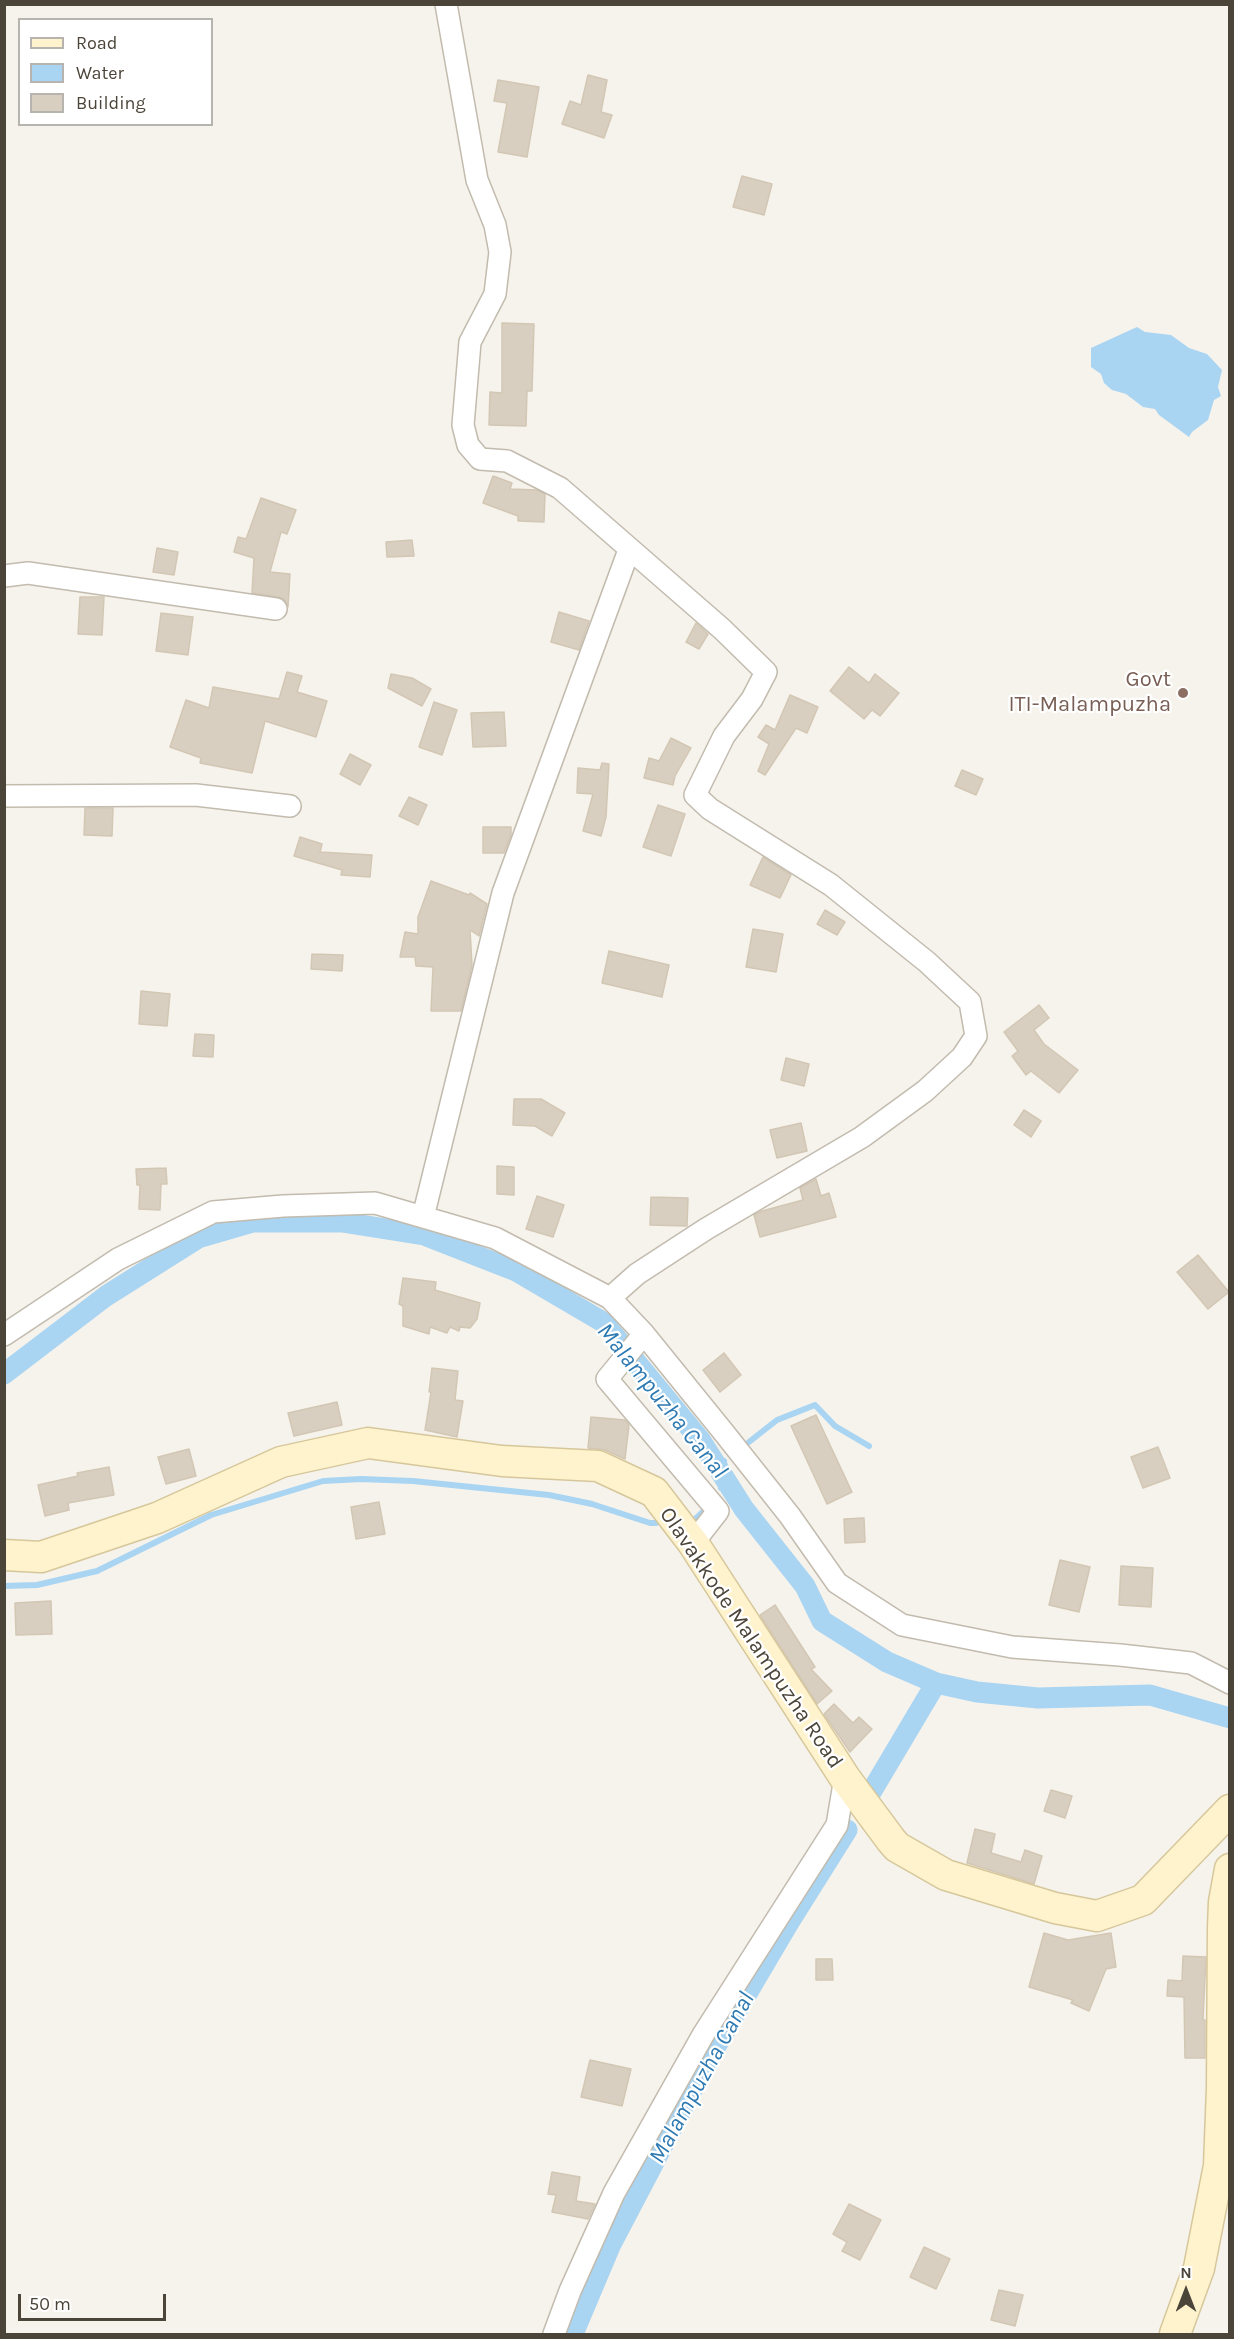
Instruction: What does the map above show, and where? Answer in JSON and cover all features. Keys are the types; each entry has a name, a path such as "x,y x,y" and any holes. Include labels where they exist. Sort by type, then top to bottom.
{"main road":[{"name":"Olavakkode Malampuzha Road","path":"4,1555 41,1557 157,1518 281,1462 368,1443 502,1461 598,1466 654,1492 693,1543 845,1778 891,1840 897,1847 946,1875 1055,1908 1097,1916 1143,1900 1230,1810"},
{"path":"1175,2334 1199,2268 1224,2165 1222,2088 1226,1928 1224,1902 1230,1869"}],"street":[{"path":"446,4 477,180 495,225 500,252 495,294 470,342 464,425 468,445 480,459 507,461 560,488 722,629 766,672 752,699 724,736 695,795 710,810 831,885 927,962 970,1002 975,1036 962,1057 926,1091 880,1124 637,1274 610,1298"},
{"path":"423,1217 503,893 629,550"},
{"path":"4,576 28,573 276,609"},
{"path":"4,796 196,795 290,806"},
{"path":"4,1335 118,1259 213,1212 284,1206 375,1203 495,1238 610,1298 644,1334 790,1516 837,1583 902,1625 1012,1647 1191,1663 1230,1683"},
{"path":"644,1334 607,1379 718,1510 693,1543"},
{"path":"554,2334 570,2291 614,2193 703,2035 837,1825 845,1778"}],"water":[{"path":"1137,327 1145,332 1171,335 1189,348 1207,354 1222,370 1218,387 1221,396 1214,400 1208,420 1189,437 1159,415 1155,409 1143,407 1126,394 1112,390 1104,383 1101,374 1091,367 1091,348"}],"building":[{"path":"588,75 607,80 601,112 612,115 604,138 562,124 570,101 581,105"},
{"path":"498,80 539,87 527,157 498,152 507,103 494,101"},
{"path":"742,176 772,184 764,215 733,207"},
{"path":"502,323 534,324 532,391 527,391 526,426 489,425 490,392 502,393"},
{"path":"493,476 512,483 510,489 537,490 545,494 544,522 518,521 518,516 483,503"},
{"path":"261,498 296,510 287,534 281,532 270,572 290,574 288,607 284,599 252,593 254,558 234,552 238,537 246,539"},
{"path":"412,540 414,556 387,557 386,542"},
{"path":"157,548 178,552 174,575 153,572"},
{"path":"80,597 104,597 102,635 78,634"},
{"path":"559,612 589,621 579,650 551,642"},
{"path":"161,613 193,617 188,655 156,651"},
{"path":"696,623 708,634 699,649 686,642"},
{"path":"849,667 869,683 875,674 899,693 880,716 872,710 864,719 830,691"},
{"path":"287,672 302,676 297,692 327,701 316,737 265,721 252,773 200,763 201,758 170,747 186,700 209,708 213,687 279,699"},
{"path":"391,674 412,678 431,689 422,706 388,688"},
{"path":"790,695 818,707 807,733 796,728 765,775 758,771 769,744 758,737 766,725 775,730"},
{"path":"434,702 457,710 442,755 419,747"},
{"path":"504,712 506,746 473,747 471,713"},
{"path":"671,738 691,748 675,776 673,785 644,778 649,758 659,761"},
{"path":"350,754 371,765 360,785 340,774"},
{"path":"602,763 609,764 606,817 601,836 583,831 593,794 577,793 578,768 600,770"},
{"path":"962,770 983,779 976,795 955,786"},
{"path":"409,797 427,805 418,825 399,816"},
{"path":"658,805 685,814 671,856 643,847"},
{"path":"85,808 113,808 112,836 84,835"},
{"path":"483,827 511,827 511,834 504,853 483,853"},
{"path":"300,837 322,844 320,852 372,855 370,877 341,875 342,870 294,856"},
{"path":"763,857 791,875 780,898 750,885"},
{"path":"431,881 469,895 470,893 487,904 479,936 470,930 472,965 461,1011 431,1011 433,967 416,966 415,957 400,957 405,932 418,934 418,917"},
{"path":"825,910 845,922 837,935 817,924"},
{"path":"753,929 783,934 776,972 746,967"},
{"path":"609,951 669,965 662,997 602,983"},
{"path":"312,954 343,955 342,971 311,969"},
{"path":"141,991 170,994 167,1026 139,1024"},
{"path":"1039,1005 1049,1018 1034,1030 1044,1044 1078,1070 1059,1093 1031,1071 1026,1075 1012,1056 1018,1051 1004,1032"},
{"path":"195,1034 214,1035 213,1057 193,1056"},
{"path":"786,1058 809,1064 804,1086 781,1080"},
{"path":"514,1099 541,1099 565,1113 552,1136 535,1126 513,1125"},
{"path":"1024,1110 1041,1121 1031,1137 1014,1125"},
{"path":"801,1123 807,1151 777,1158 770,1130"},
{"path":"497,1166 514,1167 514,1195 497,1194"},
{"path":"166,1168 167,1184 161,1184 160,1210 139,1209 140,1185 137,1185 136,1169"},
{"path":"816,1179 821,1196 829,1193 836,1217 760,1237 754,1215 803,1200 800,1188"},
{"path":"537,1196 564,1205 553,1237 526,1229"},
{"path":"651,1197 688,1198 687,1226 650,1225"},
{"path":"1198,1255 1229,1292 1208,1309 1177,1272"},
{"path":"403,1278 436,1282 435,1290 480,1303 477,1319 470,1328 460,1327 459,1331 450,1327 447,1333 430,1327 429,1334 403,1326 403,1306 399,1304"},
{"path":"724,1353 741,1375 720,1392 703,1370"},
{"path":"432,1368 458,1371 455,1400 463,1401 457,1437 425,1430"},
{"path":"337,1402 342,1425 294,1436 288,1413"},
{"path":"816,1415 852,1492 827,1504 791,1426"},
{"path":"591,1417 625,1420 629,1425 625,1459 605,1450 588,1448"},
{"path":"1158,1447 1170,1478 1143,1488 1131,1457"},
{"path":"189,1449 196,1476 166,1484 158,1457"},
{"path":"109,1467 114,1495 68,1503 69,1510 45,1516 38,1485 78,1476 77,1473"},
{"path":"379,1502 385,1534 356,1539 351,1507"},
{"path":"864,1518 865,1542 845,1543 844,1519"},
{"path":"1060,1560 1090,1567 1079,1612 1049,1605"},
{"path":"1121,1566 1153,1568 1151,1607 1119,1605"},
{"path":"51,1601 52,1634 16,1635 15,1603"},
{"path":"775,1605 815,1667 811,1669 832,1691 817,1704 760,1615"},
{"path":"834,1704 853,1723 859,1717 872,1729 850,1752 824,1714"},
{"path":"1051,1790 1072,1796 1065,1818 1044,1811"},
{"path":"975,1829 995,1834 991,1853 1021,1862 1025,1850 1042,1856 1034,1884 967,1863"},
{"path":"1044,1933 1068,1940 1111,1933 1116,1967 1106,1969 1089,2011 1071,2003 1073,2000 1029,1987"},
{"path":"1183,1956 1206,1957 1203,2020 1205,2020 1205,2058 1185,2058 1184,1997 1167,1996 1168,1980 1182,1981"},
{"path":"816,1959 832,1959 833,1980 816,1980"},
{"path":"590,2060 631,2069 622,2106 581,2097"},
{"path":"552,2172 580,2177 576,2201 595,2204 588,2219 552,2212 556,2195 548,2194"},
{"path":"849,2204 881,2220 860,2260 842,2251 847,2242 833,2234"},
{"path":"924,2247 950,2259 936,2289 910,2277"},
{"path":"999,2290 1023,2295 1015,2326 991,2320"}],"waterway":[{"name":"Malampuzha Canal","path":"4,1374 106,1296 198,1238 253,1222 342,1222 424,1235 516,1271 603,1322 701,1441 744,1509 805,1586 822,1621 887,1662 936,1683 977,1692 1038,1698 1150,1695 1230,1718"},
{"path":"749,1442 777,1420 815,1405 835,1426 869,1446"},
{"path":"721,1488 730,1475 721,1463 724,1461"},
{"path":"4,1586 37,1585 97,1571 211,1515 323,1481 361,1479 413,1481 549,1495 592,1504 656,1523"},
{"path":"693,1521 705,1510"},
{"name":"Malampuzha Canal","path":"870,1794 936,1683"},
{"name":"Malampuzha Canal","path":"573,2334 611,2244 706,2063 788,1924 847,1830"}],"place":[{"name":"Govt ITI-Malampuzha","path":"1183,693"}]}
